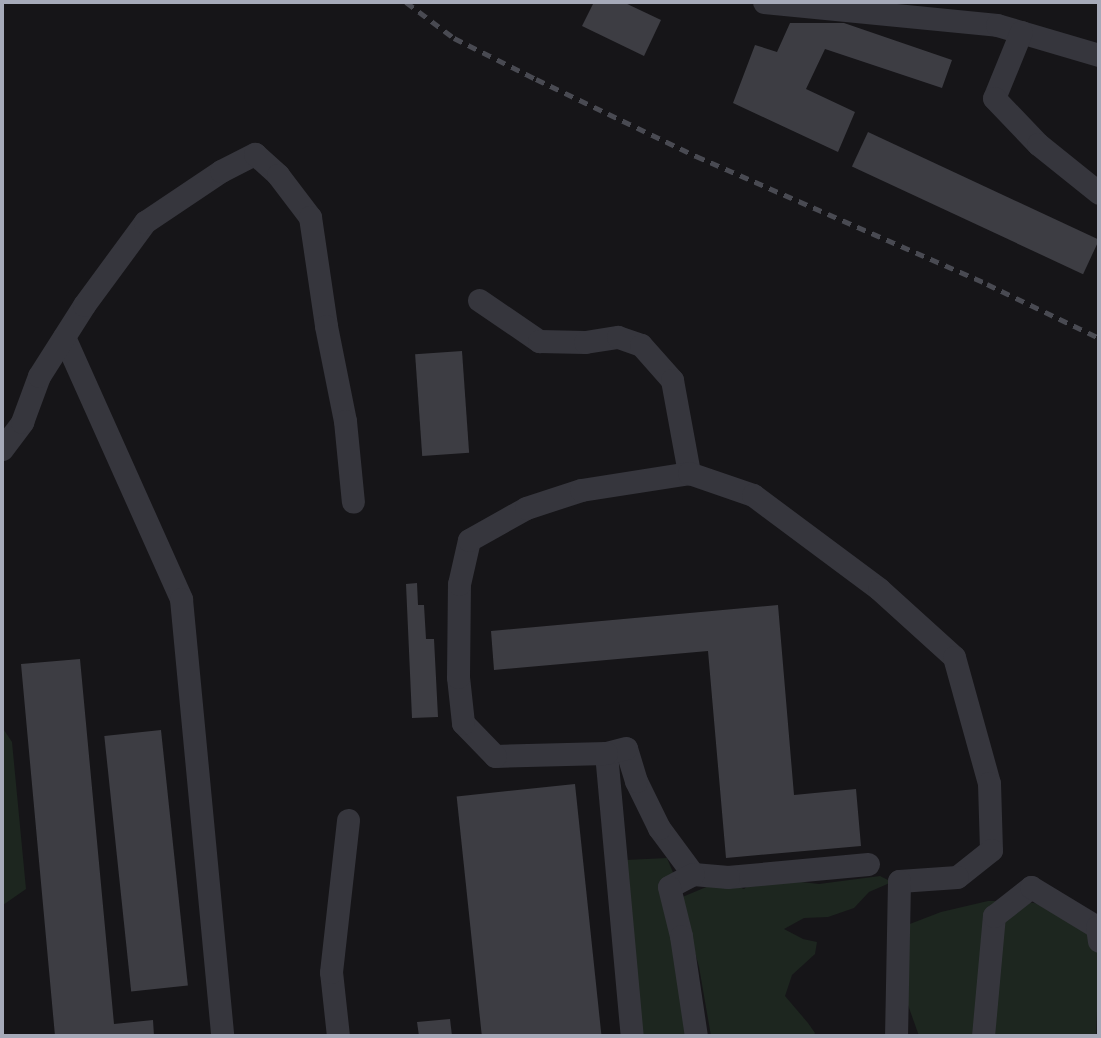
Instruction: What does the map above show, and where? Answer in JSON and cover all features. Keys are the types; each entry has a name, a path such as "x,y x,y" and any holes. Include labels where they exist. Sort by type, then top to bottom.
{"lane":[{"path":"764,2 997,24 1099,55"},
{"path":"1021,32 995,98 1038,144 1099,193"},
{"path":"2,449 22,422 39,376 145,222 220,172 255,154 278,175 310,217 326,326 345,421 353,502"},
{"path":"479,300 538,341 585,342 618,337 641,345 672,380 689,473"},
{"path":"64,337 181,599 222,1036"},
{"path":"693,874 659,828 636,781 626,748 606,752 495,756 463,723 458,677 459,584 469,540 526,508 581,490 689,473 753,495 879,589 954,657 989,783 991,850 957,877 899,881 896,1036"},
{"path":"606,752 632,1036"},
{"path":"338,1036 331,972 348,820"},
{"path":"696,1036 681,936 668,887 693,874 729,877 868,864"},
{"path":"983,1036 994,916 1031,887 1097,927 1099,941"}],"shaded area":[{"path":"2,727 12,742 26,889 3,905"},
{"path":"667,858 677,882 694,1036 634,1036 626,860"},
{"path":"880,876 892,882 869,892 854,908 828,917 804,918 784,929 803,939 817,942 815,954 792,975 785,996 815,1033 813,1036 711,1036 699,967 680,898 723,880 744,889 758,877 819,884"},
{"path":"988,901 1022,901 1046,905 1094,929 1099,965 1096,1036 919,1036 896,971 902,927 941,912"}],"building":[{"path":"594,2 623,2 661,20 644,56 582,26"},
{"path":"790,23 844,23 952,60 942,88 825,49 806,89 855,112 838,152 733,103 755,45 777,52"},
{"path":"868,132 1099,240 1083,274 852,166"},
{"path":"462,351 469,453 422,456 415,354"},
{"path":"417,583 418,605 424,605 426,639 434,639 438,717 412,718 406,584"},
{"path":"778,605 794,795 856,789 861,846 726,858 708,651 494,670 491,631"},
{"path":"80,659 114,1024 153,1020 154,1036 55,1036 21,664"},
{"path":"161,730 188,986 131,992 104,736"},
{"path":"575,784 601,1036 482,1036 457,796"},
{"path":"450,1019 452,1036 419,1036 417,1022"}],"railway":[{"path":"406,2 454,38 536,79 696,156 987,284 1099,338"}]}
